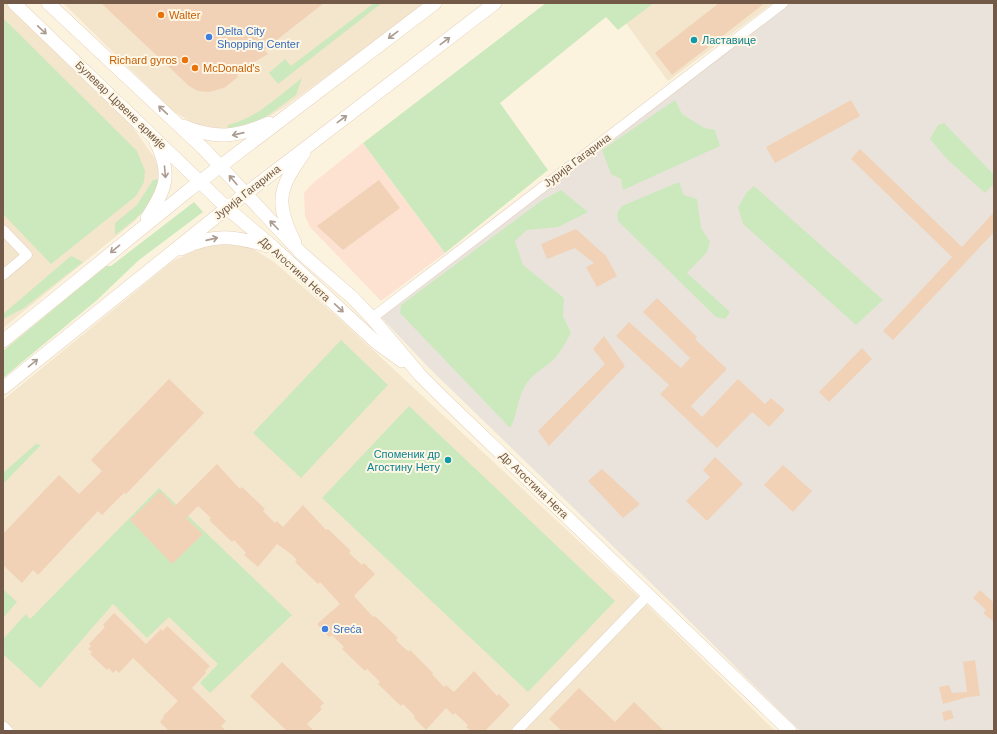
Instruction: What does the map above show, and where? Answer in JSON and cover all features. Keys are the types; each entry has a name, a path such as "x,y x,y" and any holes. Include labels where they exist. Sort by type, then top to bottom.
{"main road":[{"name":"Булевар Црвене армије","path":"14,3 153,135 227,208"},
{"path":"48,3 179,124 221,166 245,194"},
{"path":"3,341 200,181 435,3"},
{"name":"Јурија Гагарина","path":"3,388 163,258 310,143 495,3"},
{"path":"179,124 213,136 228,136 251,131 287,116"},
{"path":"138,230 157,204 166,182 164,160 153,135"},
{"path":"301,253 286,222 282,206 282,195 290,173 310,143"},
{"name":"Др Агостина Нета","path":"245,194 301,253 353,298 372,318 420,375 790,731"},
{"name":"Др Агостина Нета","path":"227,208 273,247 376,343 420,375"},
{"path":"163,258 185,247 216,237 238,238 273,247"},
{"path":"3,728 6,731"}],"street":[{"name":"Јурија Гагарина","path":"372,318 783,3"},
{"path":"3,230 27,255 3,275"},
{"path":"517,731 648,595"}],"shaded area":[{"path":"3,3 6,3 131,125 154,157 158,167 158,184 136,220 3,328"},
{"path":"63,3 427,3 283,108 252,127 223,133 195,124 173,111"},
{"path":"654,3 773,3 668,81 626,23"},
{"path":"783,3 994,3 994,731 800,731 652,584 430,369 378,314"},
{"path":"363,143 445,253 381,301 310,227 305,216 304,193 313,183"},
{"path":"218,243 250,247 274,262 333,313 640,598 775,731 15,731 3,720 3,400 173,261 204,246"}],"green space":[{"path":"374,3 382,3 278,84 269,73 285,59 291,66"},
{"path":"546,3 654,3 618,30 606,17 500,103 548,170 445,253 363,143"},
{"path":"3,18 137,151 145,171 144,182 136,196 51,264 3,214"},
{"path":"302,78 296,95 270,114 253,124 227,131 228,125 239,122 258,112"},
{"path":"675,100 682,114 704,128 715,130 720,146 623,190 621,179 611,174 602,150"},
{"path":"944,123 994,175 994,184 985,193 947,159 930,139 938,125"},
{"path":"158,179 154,196 143,212 115,235 115,223 137,205 153,180"},
{"path":"679,182 684,195 697,199 701,228 710,242 707,252 687,273 730,312 725,319 716,317 618,221 617,213 622,206"},
{"path":"754,186 883,300 856,325 743,224 738,207 747,192"},
{"path":"561,190 588,212 558,227 527,230 515,241 523,265 564,298 563,316 571,333 557,356 526,384 521,395 515,418 510,428 400,313 401,305 541,201"},
{"path":"194,202 203,212 139,260 97,300 3,378 3,351 106,266 111,266"},
{"path":"71,256 83,262 24,308 3,319 3,314"},
{"path":"341,340 388,385 301,478 253,433"},
{"path":"409,406 615,601 528,692 322,498"},
{"path":"36,444 41,445 3,484 3,473"},
{"path":"159,488 292,615 210,693 200,683 218,664 169,617 147,638 113,604 40,688 3,654 3,639 26,614 30,619"},
{"path":"3,589 17,602 3,618"}],"building":[{"name":"Delta City Shopping Center","path":"101,3 324,3 264,50 268,54 251,64 224,88 209,92 198,91 189,86"},
{"name":"Ластавице","path":"719,3 765,3 672,75 655,53"},
{"path":"851,100 860,116 775,163 766,147"},
{"path":"860,149 962,247 994,212 994,232 893,340 883,331 952,257 851,159"},
{"path":"379,180 400,208 343,250 317,226"},
{"path":"576,229 606,256 617,276 597,287 586,267 594,263 575,248 547,259 541,244"},
{"path":"657,298 697,337 695,339 727,369 691,406 702,417 738,379 765,404 771,398 785,410 769,427 752,412 717,448 660,394 669,385 616,336 629,322 681,368 690,358 643,312"},
{"path":"604,336 625,366 549,446 538,431 605,364 593,349"},
{"path":"862,348 872,359 829,402 819,392"},
{"path":"169,379 204,413 126,494 124,493 102,515 98,511 38,575 33,570 22,583 3,565 3,534 59,475 79,494 102,471 91,460"},
{"path":"715,457 743,484 707,521 686,501 710,477 703,470"},
{"path":"217,464 240,489 242,487 265,509 263,511 275,523 277,521 283,527 303,505 326,530 328,529 351,551 349,553 362,565 364,563 375,574 354,596 373,617 375,616 398,638 396,640 402,646 409,652 410,650 433,673 432,674 444,687 446,685 454,692 474,671 497,696 499,694 510,705 485,731 471,731 466,727 468,725 455,713 453,715 446,708 426,730 403,704 401,706 378,684 380,682 367,669 365,671 342,649 344,647 332,635 329,637 317,624 340,604 320,582 318,584 295,562 297,560 291,554 277,544 258,567 244,555 246,553 234,540 232,542 209,520 211,518 198,506 186,518 203,534 172,564 130,520 160,491 175,506"},
{"path":"783,465 812,491 793,512 764,485"},
{"path":"602,469 640,504 623,518 588,481"},
{"path":"980,590 993,602 994,601 994,622 983,613 986,610 973,598"},
{"path":"114,613 146,644 161,629 163,631 167,626 210,666 205,671 206,673 192,688 226,721 221,726 226,731 169,731 160,722 164,717 163,716 178,701 133,658 119,673 116,670 113,673 109,668 107,670 90,654 92,652 88,649 91,646 89,644 105,627 103,625"},
{"path":"975,660 980,696 968,697 943,704 939,687 949,685 952,693 967,692 963,662"},
{"path":"282,662 324,703 320,707 322,709 307,724 314,731 287,731 250,696"},
{"path":"579,688 615,722 634,702 664,731 562,731 549,719"},
{"path":"951,710 954,718 944,721 942,712"}],"place":[{"name":"Walter","path":"161,15"},
{"name":"Delta City Shopping Center","path":"209,37"},
{"name":"Ластавице","path":"694,40"},
{"name":"Richard gyros","path":"185,60"},
{"name":"McDonald's","path":"195,68"},
{"name":"Споменик др Агостину Нету","path":"448,460"},
{"name":"Sreća","path":"325,629"}]}
